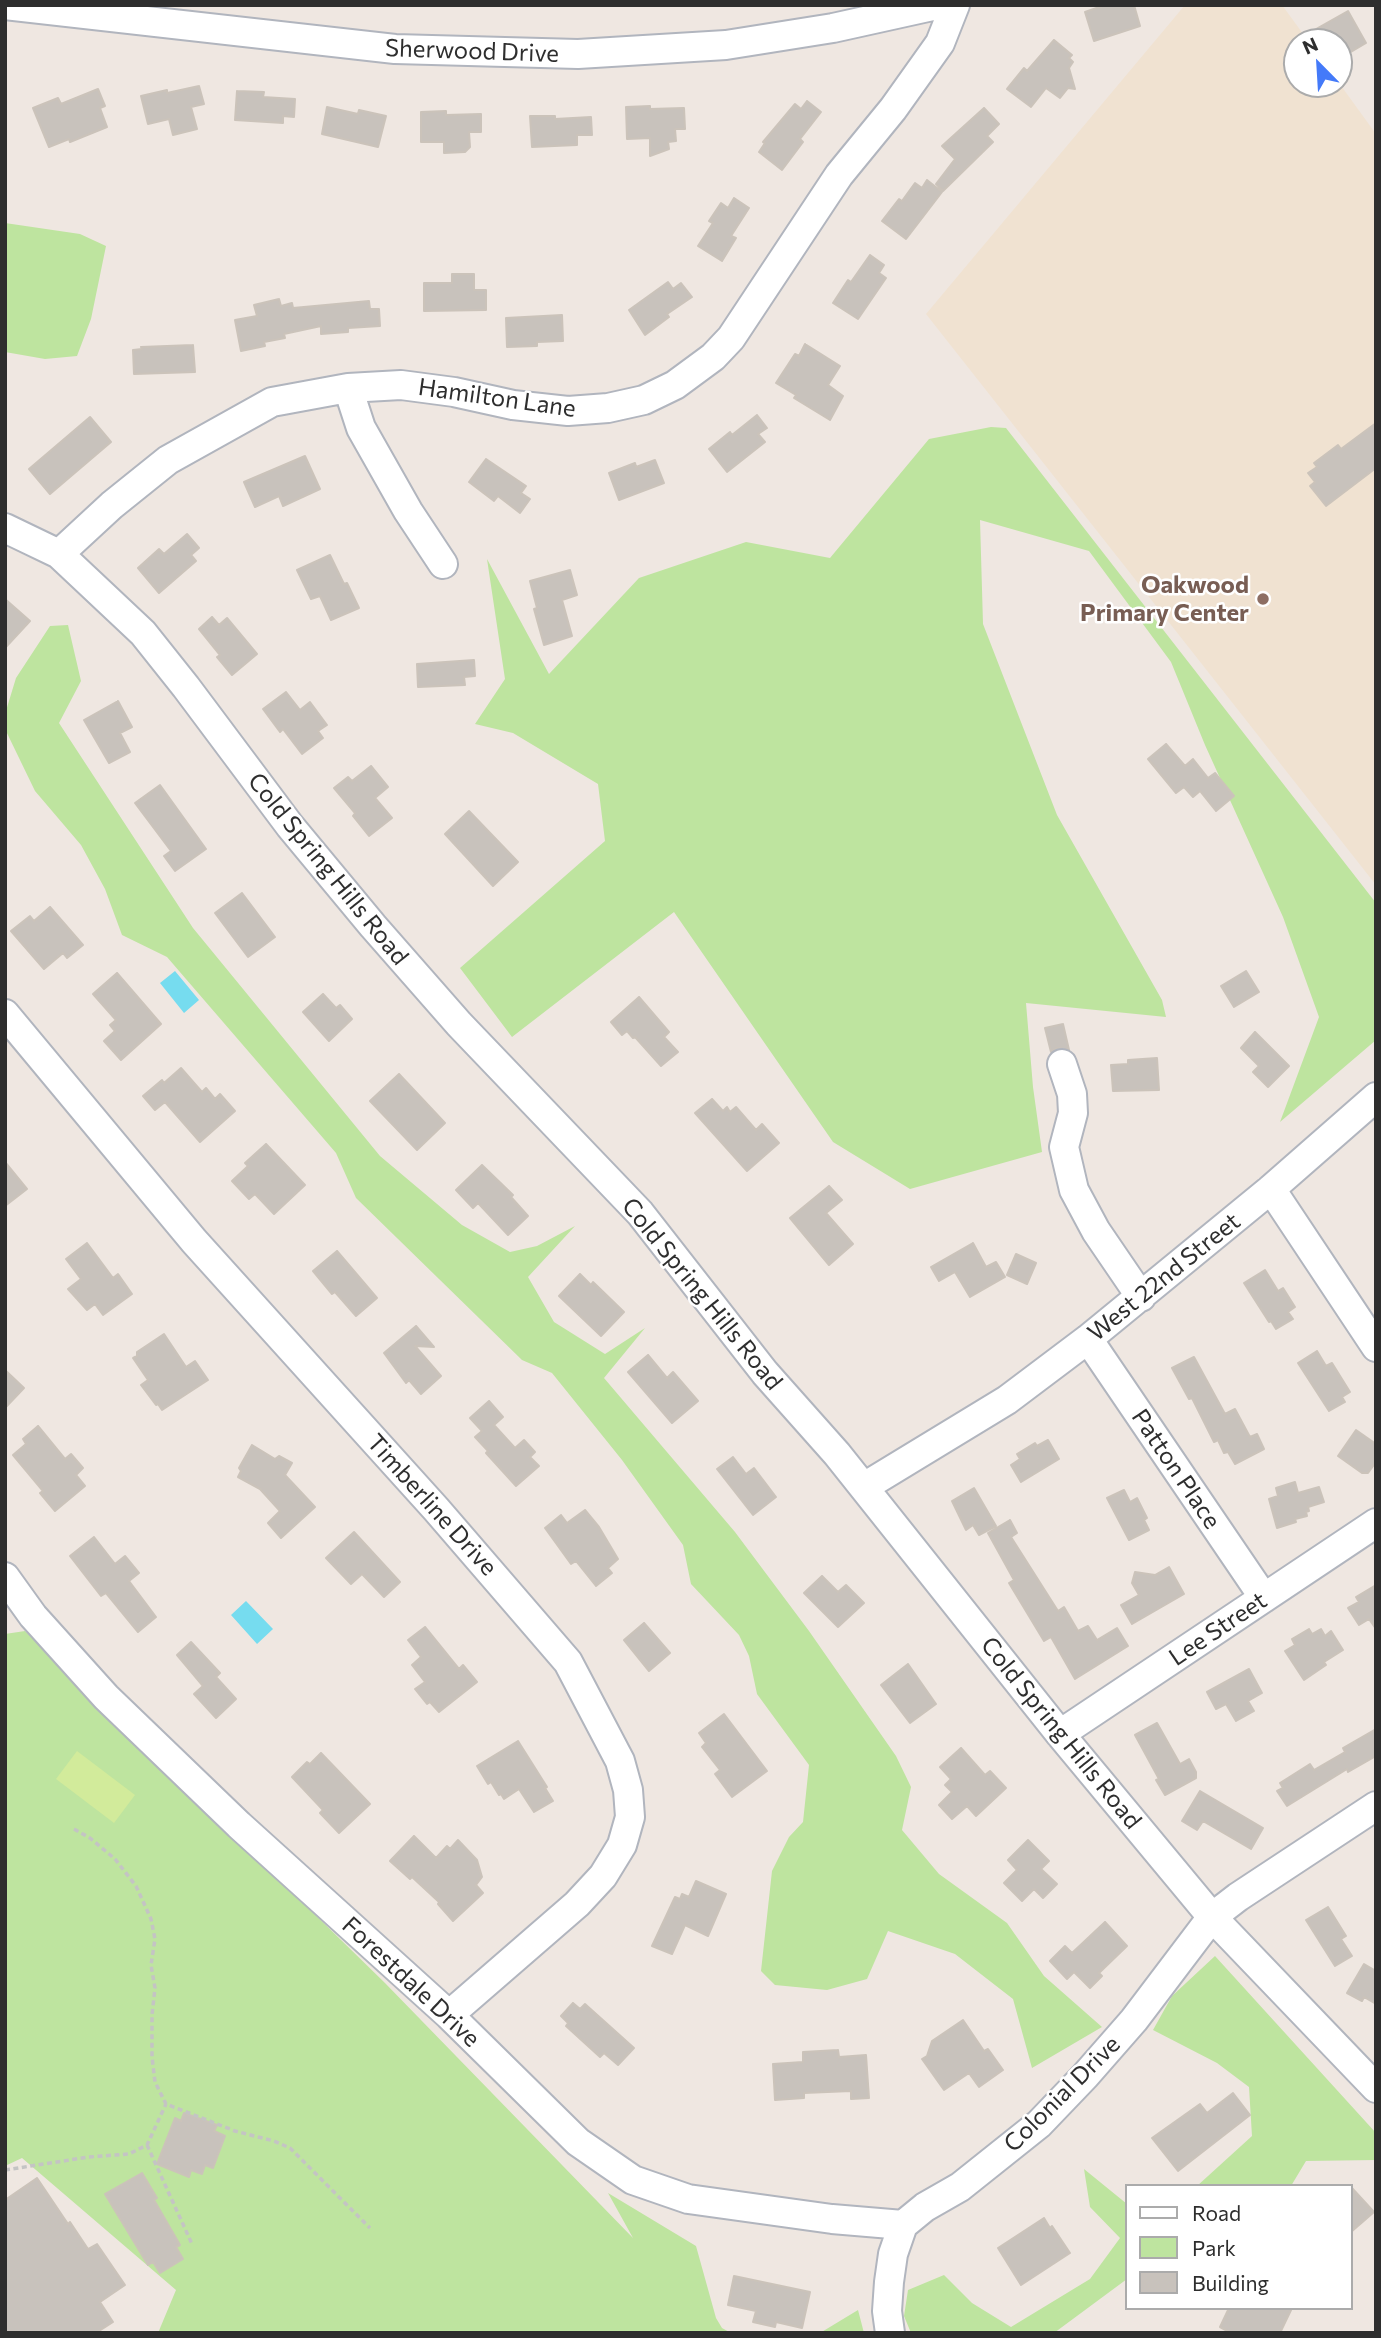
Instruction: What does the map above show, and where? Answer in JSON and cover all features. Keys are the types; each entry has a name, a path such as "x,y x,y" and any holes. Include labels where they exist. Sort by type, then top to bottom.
{"street":[{"name":"Sherwood Drive","path":"5,5 395,50 565,54 639,52 726,45 833,28 937,5"},
{"name":"Hamilton Lane","path":"59,554 112,505 168,460 272,402 348,388 401,385 454,392 513,405 568,411 632,403 675,385 713,357 731,338 839,175 893,108 940,43 955,5"},
{"path":"348,388 361,428 408,511 443,564"},
{"name":"Cold Spring Hills Road","path":"5,528 59,554 143,634 290,826 373,926 459,1024 640,1213 765,1373 837,1454 1060,1734 1212,1917 1376,2088"},
{"name":"Timberline Drive","path":"5,1014 194,1241 478,1557 568,1662 620,1761 628,1790 631,1817 622,1844 603,1877 577,1904 449,2015"},
{"path":"1062,1064 1072,1094 1073,1112 1065,1147 1074,1190 1096,1231 1141,1297"},
{"name":"West 22nd Street","path":"864,1487 1007,1400 1088,1339 1271,1189 1376,1097"},
{"path":"1271,1189 1376,1347"},
{"name":"Patton Place","path":"1088,1339 1264,1598"},
{"name":"Lee Street","path":"1060,1734 1376,1522"},
{"name":"Forestdale Drive","path":"5,1577 33,1616 106,1697 230,1816 449,2015 578,2142 633,2180 688,2199 832,2220 903,2225"},
{"path":"5,1621 33,1616"},
{"name":"Colonial Drive","path":"903,2225 1001,2156 1039,2124 1134,2020 1212,1917 1376,1806"},
{"path":"890,2333 887,2311 888,2282 893,2254 903,2225"}],"path":[{"path":"74,1829 116,1859 136,1886 151,1919 155,1939 152,1965 155,1987 152,2057 155,2082 166,2104 235,2131 290,2148 370,2228"},
{"path":"5,2170 89,2157 129,2154 147,2145 166,2104"},
{"path":"147,2145 192,2244"}],"shaded area":[{"name":"Oakwood Primary Center","path":"1185,5 1282,5 1299,28 1283,28 1283,98 1350,98 1376,134 1376,885 926,314"}],"green space":[{"path":"5,223 80,234 106,246 91,319 77,356 45,359 5,352"},
{"path":"991,427 1006,428 1376,903 1376,1040 1280,1122 1319,1017 1283,917 1205,745 1171,662 1089,551 980,520 983,624 1057,815 1162,1000 1166,1017 1026,1003 1042,1152 910,1189 833,1142 674,912 512,1037 460,968 605,841 598,784 513,733 475,724 505,679 487,559 549,674 639,578 746,542 830,558 929,439"},
{"path":"68,625 81,681 59,723 193,928 380,1156 462,1225 510,1252 537,1246 575,1226 528,1277 554,1322 605,1354 645,1328 604,1378 735,1532 809,1631 896,1756 911,1787 902,1830 939,1874 1007,1923 1044,1976 1102,2027 1032,2068 1013,1999 955,1954 888,1931 867,1979 827,1990 775,1985 761,1971 772,1871 789,1837 803,1822 809,1765 757,1694 749,1656 739,1635 691,1584 683,1545 622,1460 552,1373 522,1360 356,1198 336,1153 167,957 122,935 105,889 81,845 35,791 5,729 5,714 16,678 50,626"},
{"path":"25,1631 385,1983 633,2238 608,2193 696,2246 716,2318 722,2328 731,2333 158,2333 176,2290 22,2158 5,2166 5,1634"},
{"path":"77,1751 135,1795 114,1823 56,1779"},
{"path":"1215,1956 1376,2133 1376,2160 1306,2161 1292,2184 1199,2184 1252,2136 1249,2087 1217,2063 1153,2030 1172,1996"},
{"path":"1084,2169 1126,2203 1126,2280 1054,2333 911,2333 904,2316 908,2290 944,2275 972,2303 1011,2327 1090,2279 1120,2238 1090,2207"},
{"path":"858,2310 864,2333 820,2333"}],"water":[{"path":"175,971 199,1000 184,1013 160,983"},
{"path":"246,1601 273,1629 257,1644 231,1615"}],"building":[{"path":"1105,5 1134,5 1140,26 1094,41 1085,12"},
{"path":"1348,11 1366,43 1353,51 1353,28 1318,28"},
{"path":"1054,40 1072,55 1069,58 1073,62 1069,68 1075,89 1068,88 1060,98 1046,88 1031,107 1007,89 1024,68 1027,71"},
{"path":"199,86 204,104 191,107 197,129 173,135 169,119 148,124 141,96"},
{"path":"98,89 105,106 100,108 107,127 70,142 69,139 49,147 33,108 58,98 61,104"},
{"path":"237,91 264,92 263,97 295,99 294,117 283,116 283,123 235,120"},
{"path":"807,101 821,112 800,139 803,142 782,170 759,152 765,143 763,142 795,104 801,109"},
{"path":"650,106 650,109 684,108 685,129 675,129 676,141 668,142 669,149 650,156 650,138 627,139 626,107"},
{"path":"327,107 358,114 359,110 386,116 378,147 322,134"},
{"path":"984,108 999,124 987,136 993,142 943,191 936,184 955,159 942,146"},
{"path":"446,111 446,115 481,114 481,132 469,132 470,147 465,152 444,153 444,142 421,142 421,112"},
{"path":"530,116 555,116 555,119 591,117 592,135 577,135 577,145 532,147"},
{"path":"927,180 942,192 906,239 882,221 915,183 922,188"},
{"path":"734,198 749,208 731,236 736,238 722,261 698,246 713,223 709,221 721,203 728,208"},
{"path":"870,255 884,265 879,273 886,278 858,319 833,303 848,280 851,282"},
{"path":"452,274 474,274 474,290 486,290 486,310 424,311 424,283 452,283"},
{"path":"668,282 673,289 681,283 692,297 667,314 669,317 645,335 629,310"},
{"path":"279,299 281,306 292,303 293,308 369,301 370,309 379,309 380,326 348,328 348,332 321,334 321,326 284,334 285,338 264,342 265,346 241,351 235,320 257,316 254,305"},
{"path":"562,315 563,341 537,342 537,346 507,347 506,318"},
{"path":"805,344 840,366 828,385 843,396 830,420 794,398 796,395 776,383 795,354 799,356"},
{"path":"193,345 195,372 134,374 133,350 142,349 141,347"},
{"path":"757,415 767,428 758,434 765,442 727,472 709,449"},
{"path":"90,417 111,442 50,494 29,469"},
{"path":"1376,423 1376,468 1326,506 1310,486 1315,482 1308,473 1317,467 1314,463 1338,445 1341,449"},
{"path":"305,456 320,489 283,506 279,496 255,507 244,482"},
{"path":"486,459 526,486 521,493 530,499 520,513 498,496 494,501 469,482"},
{"path":"655,460 664,483 619,500 609,473 635,463 636,467"},
{"path":"187,534 199,548 191,555 196,561 159,593 138,568 159,549 164,554"},
{"path":"330,555 359,608 331,620 320,596 311,599 297,570"},
{"path":"570,570 577,595 562,600 572,636 544,645 530,581"},
{"path":"5,599 30,621 5,648"},
{"path":"212,617 219,625 227,618 257,654 232,675 199,629"},
{"path":"474,660 475,676 464,677 465,685 418,687 417,664"},
{"path":"286,692 300,710 310,702 327,725 318,731 323,738 302,754 283,729 280,732 263,709"},
{"path":"118,701 132,727 120,733 130,752 109,763 84,720"},
{"path":"1166,744 1185,766 1193,759 1208,778 1215,773 1234,796 1216,811 1200,791 1193,797 1184,787 1176,793 1148,759"},
{"path":"371,766 388,787 375,798 392,818 369,836 353,816 355,813 334,788 348,777 352,781"},
{"path":"160,785 206,849 175,871 164,856 171,851 135,803"},
{"path":"469,811 518,862 493,886 445,834"},
{"path":"242,893 275,937 248,957 215,913"},
{"path":"50,907 83,945 67,958 63,953 44,969 11,931 30,916 34,921"},
{"path":"1246,971 1259,992 1234,1007 1221,986"},
{"path":"117,973 161,1024 121,1060 104,1041 115,1031 110,1025 116,1020 93,994"},
{"path":"323,994 336,1008 340,1005 352,1019 329,1041 303,1012"},
{"path":"639,997 669,1032 664,1037 678,1052 661,1066 635,1037 627,1031 622,1035 611,1022"},
{"path":"1063,1024 1069,1050 1057,1048 1051,1052 1045,1028"},
{"path":"1255,1032 1289,1066 1268,1087 1253,1072 1259,1066 1241,1048"},
{"path":"1157,1058 1159,1090 1113,1091 1111,1065 1128,1064 1128,1060"},
{"path":"181,1068 202,1092 206,1088 215,1099 220,1094 235,1111 200,1142 165,1102 155,1110 143,1096"},
{"path":"399,1074 445,1123 417,1150 370,1101"},
{"path":"712,1099 723,1111 727,1107 730,1112 736,1107 756,1130 762,1124 779,1143 747,1171 695,1113"},
{"path":"266,1144 305,1185 274,1214 255,1194 249,1199 232,1181 248,1166 245,1163"},
{"path":"5,1162 27,1189 5,1206"},
{"path":"482,1165 513,1195 511,1197 528,1216 508,1235 478,1203 473,1208 456,1190"},
{"path":"829,1186 842,1200 826,1213 853,1244 829,1265 790,1218"},
{"path":"87,1243 113,1278 118,1274 132,1294 103,1315 95,1304 87,1310 68,1289 81,1279 66,1259"},
{"path":"973,1243 986,1267 996,1262 1005,1277 970,1297 955,1272 939,1281 931,1267"},
{"path":"337,1251 377,1298 356,1316 335,1292 332,1294 313,1271"},
{"path":"1016,1254 1036,1263 1027,1284 1007,1275"},
{"path":"1265,1270 1278,1291 1283,1288 1295,1307 1288,1312 1293,1319 1276,1329 1244,1283"},
{"path":"580,1274 591,1285 593,1282 624,1312 601,1336 559,1296"},
{"path":"416,1326 434,1347 415,1346 441,1376 421,1394 409,1380 406,1383 384,1353"},
{"path":"164,1334 186,1367 195,1361 208,1380 162,1410 141,1385 148,1380 133,1358 137,1356 137,1352"},
{"path":"1317,1351 1326,1366 1332,1363 1350,1392 1342,1397 1345,1402 1329,1411 1298,1363"},
{"path":"648,1355 667,1378 673,1372 698,1401 672,1423 628,1372"},
{"path":"1194,1357 1225,1414 1235,1409 1250,1437 1257,1434 1264,1449 1235,1464 1228,1452 1224,1453 1218,1440 1214,1442 1192,1398 1189,1399 1172,1368"},
{"path":"5,1370 24,1388 5,1408"},
{"path":"489,1401 503,1417 494,1425 515,1448 524,1440 535,1452 530,1457 539,1466 516,1486 475,1437 482,1431 470,1418"},
{"path":"38,1426 65,1459 71,1454 83,1468 76,1475 85,1486 55,1511 40,1493 43,1491 13,1455 26,1444 23,1439"},
{"path":"1356,1430 1376,1444 1376,1462 1368,1473 1362,1473 1338,1456"},
{"path":"1048,1440 1059,1459 1021,1482 1011,1465 1020,1459 1017,1454 1035,1443 1037,1446"},
{"path":"252,1445 275,1459 279,1456 292,1463 285,1475 315,1507 281,1538 268,1523 280,1511 260,1489 238,1477 241,1471 239,1468"},
{"path":"733,1457 746,1474 754,1468 776,1497 753,1515 717,1469"},
{"path":"1295,1482 1298,1493 1319,1487 1324,1502 1308,1507 1307,1516 1277,1528 1269,1499 1278,1496 1276,1488"},
{"path":"974,1488 996,1526 979,1535 973,1525 966,1530 952,1501"},
{"path":"1124,1490 1130,1502 1137,1498 1147,1518 1144,1520 1149,1530 1129,1540 1107,1498"},
{"path":"585,1510 599,1527 618,1559 608,1568 612,1573 596,1586 576,1561 571,1564 545,1528 561,1515 567,1523"},
{"path":"1010,1520 1017,1533 1011,1537 1058,1611 1064,1607 1078,1631 1088,1626 1097,1640 1117,1628 1128,1646 1075,1679 1051,1637 1044,1641 1009,1583 1014,1580 988,1533"},
{"path":"354,1532 400,1582 384,1597 362,1574 351,1584 326,1558"},
{"path":"94,1537 115,1564 125,1556 139,1573 129,1581 156,1617 138,1632 106,1593 101,1596 70,1556"},
{"path":"1169,1567 1184,1594 1132,1624 1121,1605 1139,1595 1132,1583 1135,1572 1155,1575"},
{"path":"822,1576 838,1592 846,1585 864,1603 838,1627 804,1593"},
{"path":"1376,1585 1376,1629 1369,1619 1359,1625 1348,1608 1359,1602 1356,1597"},
{"path":"644,1623 670,1653 649,1671 624,1640"},
{"path":"425,1627 459,1669 463,1665 477,1682 439,1712 430,1702 427,1704 415,1689 425,1682 412,1665 421,1657 408,1640"},
{"path":"1309,1629 1312,1634 1321,1629 1325,1636 1331,1631 1343,1650 1304,1680 1285,1651 1295,1645 1292,1639"},
{"path":"191,1642 220,1673 216,1677 236,1699 216,1718 194,1694 203,1686 177,1655"},
{"path":"908,1664 936,1704 910,1723 881,1685"},
{"path":"1249,1669 1262,1693 1248,1701 1254,1711 1236,1721 1226,1704 1216,1709 1207,1692"},
{"path":"724,1714 767,1771 732,1797 715,1774 720,1770 702,1747 706,1743 699,1733"},
{"path":"1157,1723 1180,1764 1189,1759 1196,1772 1196,1778 1165,1795 1135,1735"},
{"path":"1376,1729 1376,1756 1348,1772 1347,1769 1287,1806 1277,1791 1283,1788 1280,1783 1310,1764 1314,1770 1345,1752 1343,1748"},
{"path":"518,1741 553,1801 534,1812 519,1789 504,1799 499,1795 491,1782 488,1784 477,1766"},
{"path":"961,1748 985,1775 990,1771 1006,1788 976,1816 967,1806 952,1819 939,1805 952,1792 945,1785 951,1779 940,1767"},
{"path":"321,1753 370,1804 339,1833 320,1813 323,1810 292,1777"},
{"path":"1200,1791 1263,1828 1251,1849 1203,1821 1197,1830 1182,1821"},
{"path":"414,1836 436,1858 447,1846 450,1849 458,1840 477,1860 482,1877 476,1885 483,1893 453,1921 439,1902 390,1861"},
{"path":"1028,1840 1049,1861 1041,1869 1057,1884 1043,1898 1034,1889 1022,1901 1004,1883 1017,1870 1008,1860"},
{"path":"696,1881 726,1894 708,1936 685,1925 672,1954 652,1946 675,1897 680,1899 682,1894 689,1897"},
{"path":"1328,1907 1346,1936 1341,1939 1352,1956 1335,1966 1306,1920"},
{"path":"1105,1922 1127,1946 1099,1973 1102,1976 1090,1988 1074,1972 1067,1979 1050,1961 1065,1946 1072,1953"},
{"path":"1364,1964 1376,1971 1376,2004 1364,1997 1362,2001 1347,1993"},
{"path":"573,2003 580,2009 585,2004 634,2048 618,2065 604,2053 600,2057 566,2026 568,2023 561,2016"},
{"path":"963,2020 984,2051 988,2049 1003,2070 979,2087 969,2073 944,2090 922,2059 927,2056 932,2041"},
{"path":"838,2050 839,2057 866,2055 869,2098 851,2099 851,2091 804,2093 804,2098 775,2100 773,2064 803,2062 803,2052"},
{"path":"1233,2093 1250,2115 1178,2171 1152,2138 1200,2104 1207,2113"},
{"path":"184,2113 217,2125 214,2131 225,2136 213,2168 205,2165 202,2174 191,2170 189,2177 157,2164 175,2118 181,2121"},
{"path":"142,2173 180,2245 176,2247 183,2259 160,2273 153,2262 148,2265 105,2194"},
{"path":"37,2178 88,2249 97,2244 125,2285 100,2302 113,2322 96,2333 5,2333 5,2200"},
{"path":"1353,2189 1374,2212 1353,2230"},
{"path":"1044,2218 1070,2253 1021,2285 998,2248"},
{"path":"734,2276 810,2292 802,2328 776,2322 775,2327 753,2322 756,2311 728,2305"},
{"path":"1228,2310 1291,2310 1280,2333 1231,2333 1220,2327"}],"place":[{"name":"Oakwood Primary Center","path":"1263,599"}]}
